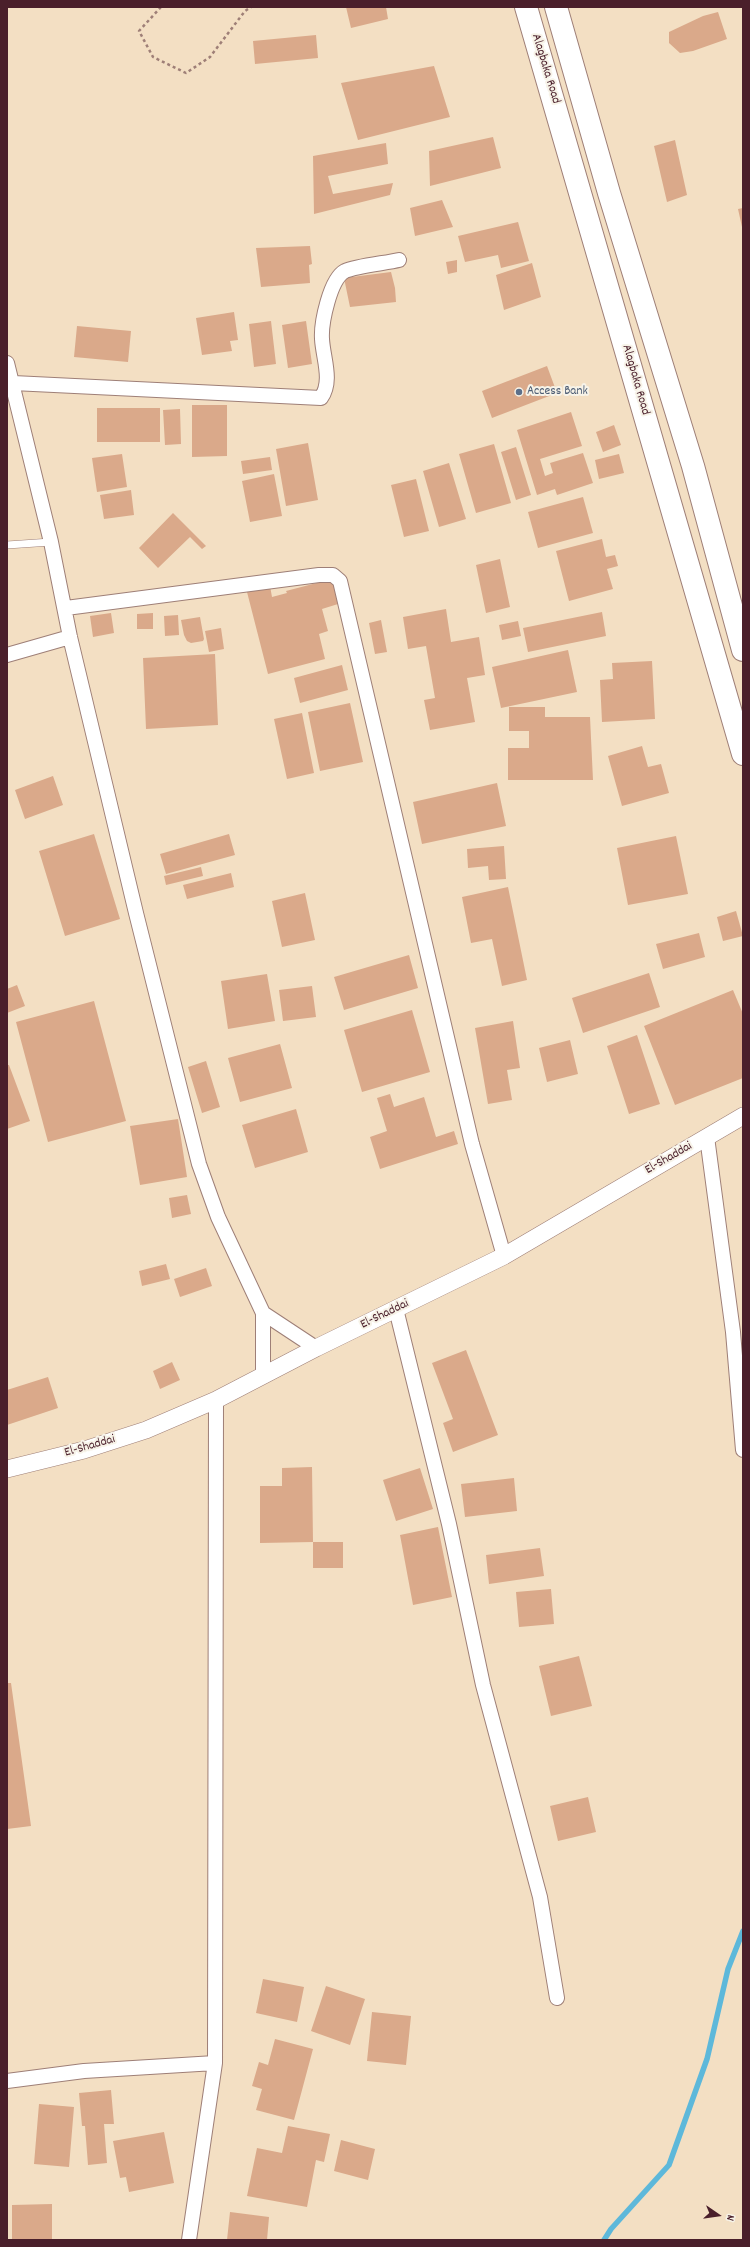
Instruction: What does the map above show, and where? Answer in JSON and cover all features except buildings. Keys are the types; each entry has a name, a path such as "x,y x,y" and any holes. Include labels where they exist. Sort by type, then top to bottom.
{"main road":[{"name":"Alagbaka Road","path":"526,7 743,754"},
{"name":"Alagbaka Road","path":"556,7 609,192 693,466 743,650"},
{"path":"662,475 693,466"}],"street":[{"path":"13,383 321,398 325,392 327,381 322,337 329,296 334,282 345,272 399,260"},
{"path":"7,363 51,542 66,608 70,637 136,913 199,1164 218,1217 263,1313 263,1376"},
{"path":"66,608 319,575 333,575 340,581 472,1144 504,1256"},
{"path":"7,655 70,637"},
{"name":"El-Shaddai","path":"7,1469 84,1450 146,1430 216,1400 316,1348 504,1256 743,1116"},
{"path":"707,1137 738,1331 743,1450"},
{"path":"396,1309 449,1524 482,1685 540,1897 557,1998"},
{"path":"263,1313 316,1348"},
{"path":"189,2240 215,2062 216,1400"},
{"path":"7,2081 84,2071 215,2062"}],"lane":[{"path":"7,545 51,542"}],"path":[{"path":"161,7 139,31 153,57 186,72 210,57 245,11 251,7"}],"waterway":[{"path":"604,2240 611,2229 669,2165 707,2059 728,1969 743,1931"}],"place":[{"name":"Access Bank","path":"519,392"}]}
